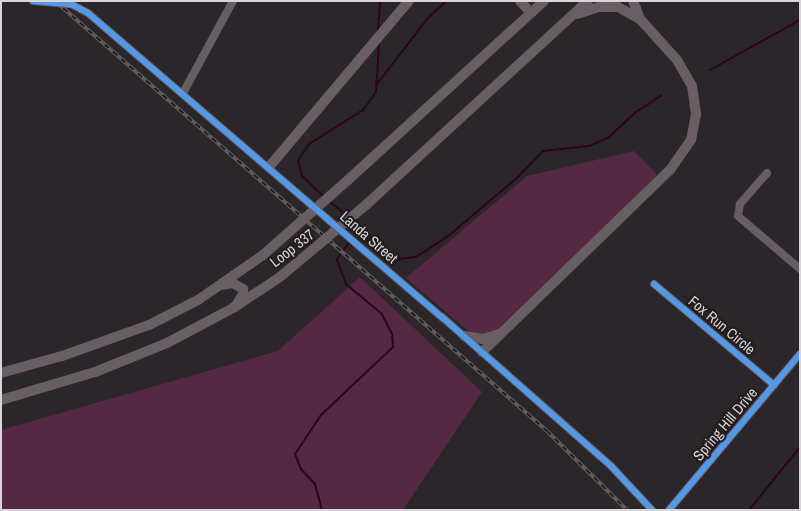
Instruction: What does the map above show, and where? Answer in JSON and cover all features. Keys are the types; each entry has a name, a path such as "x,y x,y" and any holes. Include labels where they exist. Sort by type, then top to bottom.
{"main road":[{"path":"269,167 409,1"},
{"path":"520,1 531,13"},
{"name":"Loop 337","path":"1,373 62,356 149,325 219,286 263,255 544,1"},
{"name":"Loop 337","path":"1,400 120,364 195,330 280,277 367,204 588,1"},
{"path":"633,1 640,19"},
{"path":"482,352 670,170 690,140 696,114 692,86 677,60 640,19 618,7 599,7 573,16"},
{"path":"219,286 233,283 243,289 242,298 228,311"},
{"path":"464,336 483,339 504,332"}],"street":[{"name":"Landa Street","path":"33,1 71,4 88,13 464,336 611,466 652,510"},
{"path":"183,93 233,1"},
{"path":"767,173 740,204 738,216 800,269"},
{"name":"Fox Run Circle","path":"654,284 774,385"},
{"name":"Spring Hill Drive","path":"669,510 800,354"}],"shaded area":[{"path":"634,151 657,175 506,325 492,334 472,334 406,278 527,176"},
{"path":"360,277 482,392 403,510 1,510 1,430 278,351"}],"waterway":[{"path":"378,32 380,1"},
{"path":"377,84 427,19 446,1"},
{"path":"710,70 800,20"},
{"path":"323,196 302,176 298,160 309,144 363,110 376,92 379,44"},
{"path":"353,222 358,232 363,231 398,259 416,257 447,237 518,177 543,151 589,146 608,138 636,112 661,96"},
{"path":"329,201 346,215"},
{"path":"322,510 315,484 301,469 295,454 321,415 393,347 392,334 382,314 346,284 337,259 348,244"},
{"path":"749,510 800,447"}],"railway":[{"path":"55,1 547,431 627,510"}],"cycle path":[{"path":"33,1 71,4 88,13 442,317 611,466 652,510"},
{"path":"654,284 774,385"},
{"path":"669,510 800,354"}]}
